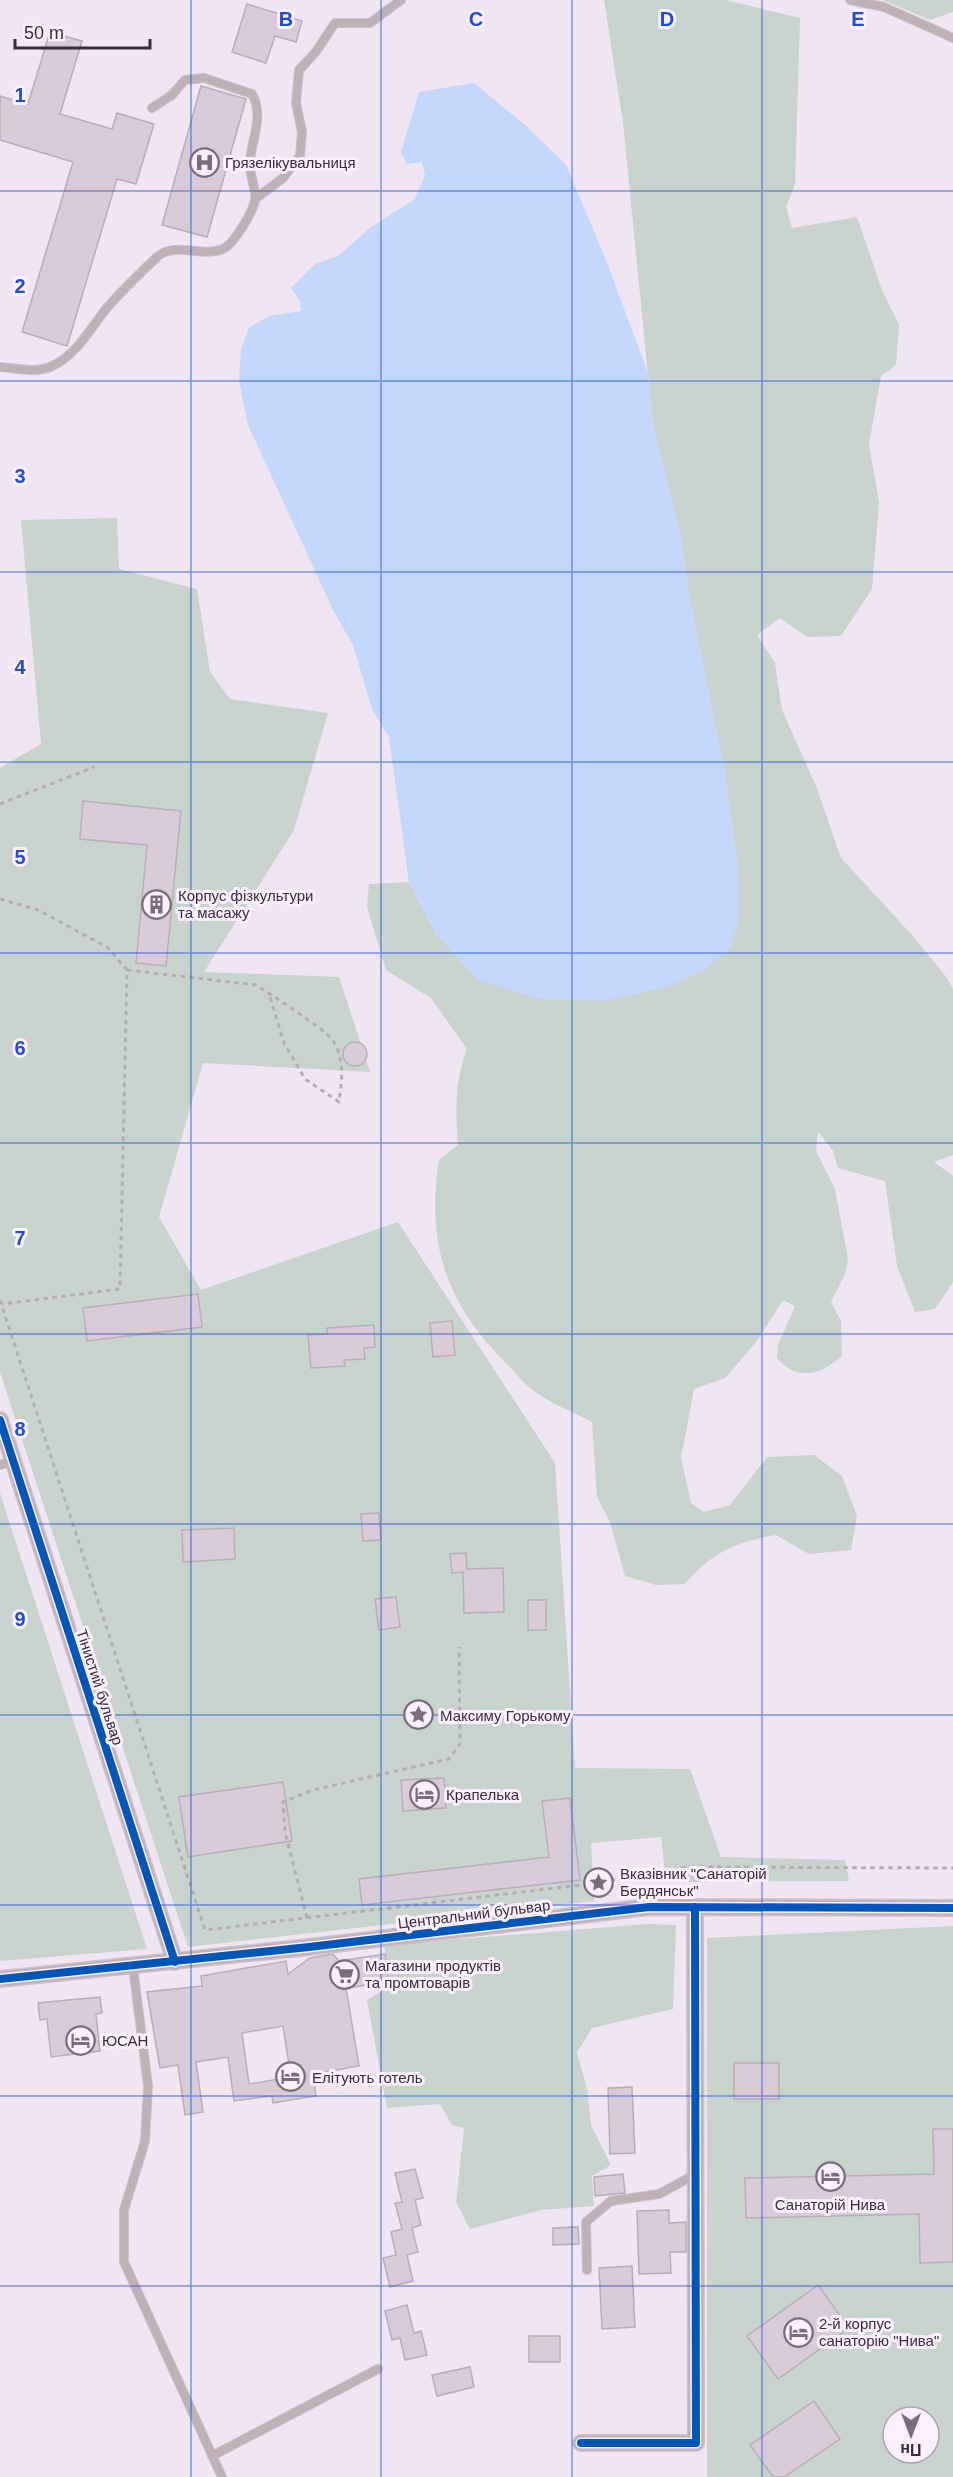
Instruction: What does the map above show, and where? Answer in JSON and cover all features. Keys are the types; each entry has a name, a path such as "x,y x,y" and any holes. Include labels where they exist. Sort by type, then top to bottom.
{"street":[{"name":"Тінистий бульвар","path":"0,1420 7,1463 175,1962"},
{"name":"Центральний бульвар","path":"0,1979 175,1962 649,1907 953,1908"},
{"path":"581,2443 696,2443 695,1907"}],"lane":[{"path":"0,366 27,369 49,368 71,353 108,307 159,255 172,250 210,253 225,248 245,223 255,199 283,178 300,156 302,132 296,103 299,70 315,53 335,23 370,23 401,0"},
{"path":"850,0 884,7 953,38"},
{"path":"152,108 172,95 185,80 204,78 252,94 258,104 257,127 249,167 255,199"},
{"path":"133,1966 148,2086 145,2141 124,2210 124,2262 222,2477"},
{"path":"587,2270 586,2222 611,2201 659,2194 696,2174"},
{"path":"212,2456 378,2369"}],"path":[{"path":"0,804 94,767"},
{"path":"0,899 38,910 107,947 127,970 120,1288 0,1302 205,1930 589,1884 688,1868 953,1868"},
{"path":"127,970 256,985 269,994 332,1039 343,1072 339,1102 304,1079 284,1044 269,994"},
{"path":"307,1918 285,1832 283,1802 313,1790 449,1759 460,1744 459,1647"}],"shaded area":[{"path":"604,0 725,0 800,18 795,185 786,207 792,228 857,217 882,290 899,325 896,365 881,376 869,445 879,502 872,589 841,636 807,637 780,618 757,635 775,663 782,710 816,786 841,858 913,936 947,978 953,989 953,1155 934,1162 953,1176 953,1282 935,1309 915,1312 897,1266 885,1181 838,1168 833,1151 818,1131 816,1151 835,1189 848,1259 845,1274 831,1302 841,1321 842,1356 826,1368 809,1373 801,1373 785,1366 777,1358 778,1345 795,1306 783,1300 757,1341 725,1378 694,1389 681,1458 691,1503 704,1512 730,1505 767,1457 814,1455 842,1476 857,1516 851,1550 809,1554 776,1535 761,1538 736,1545 715,1556 685,1584 656,1585 625,1576 610,1522 597,1497 592,1422 548,1400 527,1385 485,1341 455,1295 445,1270 439,1245 436,1190 439,1160 458,1145 457,1096 460,1072 467,1049 431,998 386,970 367,907 369,884 409,882 437,936 738,868 725,776 690,601 681,537 653,425 623,123"},
{"path":"883,0 953,0 953,12 930,20"},
{"path":"117,518 119,569 197,589 210,672 230,699 328,713 294,830 204,972 339,977 370,1072 203,1063 159,1217 201,1290 398,1222 555,1463 575,1768 690,1769 721,1857 845,1860 849,1881 666,1882 661,1837 591,1843 594,1901 188,1947 0,1372 0,768 41,744 21,520"},
{"path":"0,1493 147,1949 0,1961"},
{"path":"648,1924 676,1925 673,2009 592,2028 577,2053 587,2088 591,2125 611,2165 592,2176 594,2206 541,2210 470,2229 456,2202 464,2128 452,2125 440,2104 387,2108 367,2000 391,1986 384,1945"},
{"name":"Санаторій Нива","path":"953,1926 953,2477 707,2477 707,1938"}],"water":[{"path":"474,83 525,125 566,165 604,255 648,373 653,425 681,537 690,601 725,776 738,868 739,918 731,947 705,970 664,988 603,1001 540,999 478,980 437,936 409,882 389,737 372,709 353,645 334,612 248,425 239,381 241,349 249,328 269,316 301,311 300,301 291,288 315,264 338,256 371,227 414,200 425,176 422,162 407,164 401,152 419,92"}],"building":[{"path":"247,4 302,21 296,42 275,36 266,63 232,52"},
{"path":"50,32 82,41 60,114 112,129 117,113 154,124 136,184 117,179 67,346 22,332 73,162 0,140 0,96 28,104"},
{"name":"Грязелікувальниця","path":"201,86 246,99 207,237 162,225"},
{"name":"Корпус фізкультури та масажу","path":"83,801 181,811 166,966 136,963 147,845 80,839"},
{"path":"355,1042 360,1043 366,1049 366,1059 360,1065 355,1066 350,1065 344,1059 343,1054 344,1049 350,1043"},
{"path":"198,1294 202,1327 87,1341 83,1308"},
{"path":"452,1321 455,1355 433,1357 430,1323"},
{"path":"374,1325 375,1347 364,1348 365,1359 344,1360 345,1366 311,1368 308,1335 327,1334 327,1328"},
{"path":"379,1513 381,1540 363,1541 361,1514"},
{"path":"234,1528 235,1559 183,1562 182,1530"},
{"path":"466,1553 467,1569 503,1568 504,1612 464,1613 463,1572 452,1573 450,1554"},
{"path":"396,1597 400,1627 379,1630 375,1599"},
{"path":"528,1600 546,1600 546,1630 528,1630"},
{"path":"444,1778 446,1808 403,1811 401,1780"},
{"path":"283,1782 292,1841 188,1857 179,1797"},
{"path":"570,1798 580,1880 362,1905 359,1879 549,1857 542,1801"},
{"path":"333,1954 339,1961 385,1954 389,1982 346,1988 359,2066 313,2074 316,2096 273,2103 272,2096 234,2101 228,2057 196,2062 203,2112 185,2115 178,2065 160,2068 147,1992 202,1986 201,1976 286,1961 288,1974 310,1958","holes":["283,2026 291,2077 249,2084 242,2033"]},
{"path":"100,1997 102,2013 96,2014 100,2051 51,2057 47,2019 40,2020 38,2003"},
{"path":"734,2063 779,2063 779,2099 734,2099"},
{"path":"632,2087 635,2153 610,2154 608,2088"},
{"path":"933,2129 953,2129 953,2262 920,2263 919,2214 746,2218 745,2178 934,2174"},
{"path":"415,2169 423,2198 415,2200 421,2225 412,2228 418,2252 407,2255 413,2281 390,2287 383,2258 396,2255 391,2232 402,2229 395,2203 402,2202 395,2173"},
{"path":"623,2174 625,2193 595,2196 594,2177"},
{"path":"669,2210 669,2223 686,2222 686,2252 670,2252 671,2273 639,2274 637,2211"},
{"path":"578,2227 579,2244 553,2245 553,2228"},
{"path":"632,2266 635,2327 602,2329 599,2268"},
{"name":"2-й корпус санаторію \"Нива\"","path":"818,2285 849,2328 778,2379 747,2336"},
{"path":"407,2305 414,2333 421,2331 427,2355 405,2360 400,2338 392,2340 385,2311"},
{"path":"529,2336 560,2336 560,2362 529,2362"},
{"path":"470,2367 474,2387 437,2396 432,2375"},
{"path":"814,2401 840,2439 784,2477 773,2477 750,2445"}],"cycle path":[{"path":"0,1420 175,1962"},
{"path":"0,1979 309,1947 649,1907 953,1908"},
{"path":"581,2443 696,2443 695,1907"}],"place":[{"name":"Грязелікувальниця","path":"204,162"},
{"name":"Корпус фізкультури та масажу","path":"157,904"},
{"name":"Максиму Горькому","path":"419,1715"},
{"name":"Крапелька","path":"425,1794"},
{"name":"Вказівник \"Санаторій Бердянськ\"","path":"599,1882"},
{"name":"Магазини продуктів та промтоварів","path":"344,1974"},
{"name":"ЮСАН","path":"81,2040"},
{"name":"Елітують готель","path":"291,2077"},
{"name":"Санаторій Нива","path":"830,2177"},
{"name":"2-й корпус санаторію \"Нива\"","path":"798,2332"}]}
